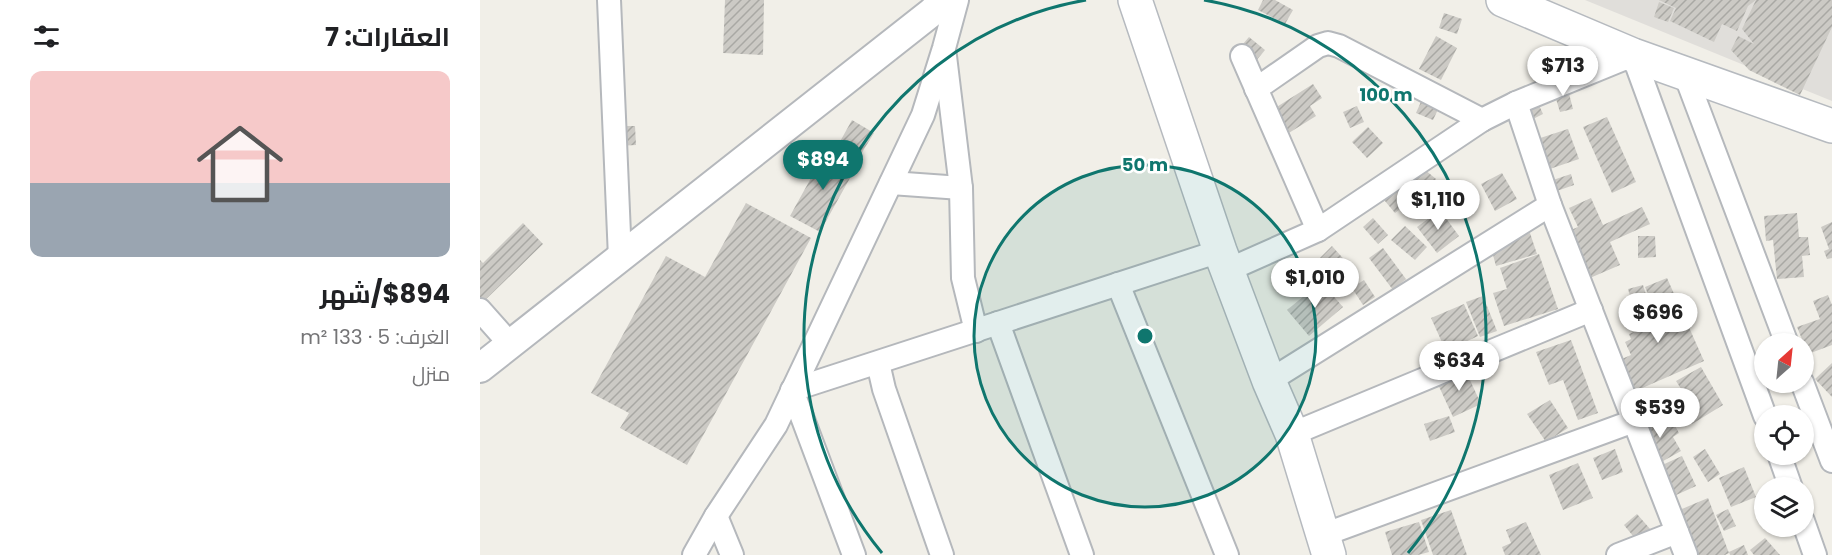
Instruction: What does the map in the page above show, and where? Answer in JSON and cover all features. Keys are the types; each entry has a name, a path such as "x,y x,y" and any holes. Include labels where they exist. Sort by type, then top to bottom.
{"main road":[{"path":"1135,0 1224,261 1269,381 1292,434 1326,545"},
{"path":"1503,0 1633,55 1832,126"}],"street":[{"path":"609,0 620,258"},
{"path":"480,368 932,12 944,0"},
{"path":"694,555 716,516 776,426 923,115 945,48 957,0"},
{"path":"1256,89 1318,46 1339,45 1482,120"},
{"path":"945,48 961,188 963,278 976,331"},
{"path":"792,390 1118,284 1224,261 1318,230 1482,120 1516,103 1633,55 1761,405"},
{"path":"1242,56 1318,230"},
{"path":"1685,74 1783,333"},
{"path":"1516,103 1550,205 1686,555"},
{"path":"891,183 961,188"},
{"path":"1269,381 1550,205"},
{"path":"1118,284 1227,555"},
{"path":"480,310 510,344"},
{"path":"1292,434 1591,310"},
{"path":"998,323 1082,555"},
{"path":"878,363 884,389 942,555"},
{"path":"792,390 854,555"},
{"path":"1806,393 1832,461"},
{"path":"1326,545 1634,421"},
{"path":"716,516 732,555"},
{"path":"1618,555 1677,532"},
{"path":"1809,537 1815,555"}],"shaded area":[{"path":"1585,0 1832,0 1832,101"}],"building":[{"path":"725,0 764,0 763,55 723,53"},
{"path":"1263,0 1275,0 1293,10 1285,24 1258,10"},
{"path":"1659,0 1756,0 1748,6 1737,31 1722,24 1714,42 1670,21 1676,8"},
{"path":"1756,0 1832,0 1832,27 1800,95 1749,70 1731,50 1738,36 1754,44 1742,29"},
{"path":"1659,2 1674,8 1668,22 1654,17"},
{"path":"1444,13 1462,19 1457,34 1439,28"},
{"path":"1436,36 1457,48 1441,80 1419,69"},
{"path":"1249,37 1265,50 1246,73 1230,59"},
{"path":"1566,82 1573,109 1560,112 1552,86"},
{"path":"1313,84 1322,98 1310,106 1316,116 1276,141 1261,117"},
{"path":"1534,94 1543,114 1529,121 1519,100"},
{"path":"1424,95 1441,103 1433,120 1416,113"},
{"path":"1357,106 1364,122 1350,128 1343,112"},
{"path":"1607,117 1636,182 1612,193 1583,127"},
{"path":"852,120 874,133 858,159 837,147"},
{"path":"616,126 635,126 636,145 617,146"},
{"path":"1368,127 1383,143 1367,158 1352,142"},
{"path":"1568,129 1579,159 1541,172 1531,141"},
{"path":"827,149 848,161 846,164 855,169 820,232 790,216"},
{"path":"1412,159 1436,179 1416,202 1392,182"},
{"path":"1502,173 1517,199 1495,211 1481,184"},
{"path":"1571,174 1574,185 1551,193 1547,182"},
{"path":"1392,184 1408,203 1395,213 1379,194"},
{"path":"1591,198 1603,225 1642,207 1650,224 1610,242 1620,265 1583,281 1562,234 1578,227 1569,208"},
{"path":"746,203 811,238 687,465 620,428 629,413 591,393 666,256 705,277"},
{"path":"1440,210 1459,236 1437,253 1417,227"},
{"path":"1797,213 1799,237 1808,237 1810,255 1802,256 1804,277 1777,279 1773,240 1766,241 1764,216"},
{"path":"1373,218 1388,235 1378,244 1363,227"},
{"path":"1832,222 1832,258 1827,259 1824,251 1829,249 1821,227"},
{"path":"523,223 543,244 480,305 480,260 483,263"},
{"path":"1405,226 1427,247 1415,260 1391,240"},
{"path":"1530,233 1537,254 1496,266 1490,244"},
{"path":"1638,236 1655,236 1656,257 1638,258"},
{"path":"1332,246 1349,265 1336,276 1320,258"},
{"path":"1383,248 1406,279 1393,290 1369,258"},
{"path":"1539,254 1558,309 1504,326 1493,293 1507,289 1500,268"},
{"path":"1667,278 1704,361 1624,396 1610,364 1631,355 1625,342 1631,339 1629,334 1643,328 1640,320 1656,313 1645,287"},
{"path":"1364,280 1375,297 1363,305 1352,288"},
{"path":"1321,282 1343,307 1309,336 1287,310"},
{"path":"1643,285 1652,314 1637,319 1628,289"},
{"path":"1828,295 1832,305 1832,345 1814,352 1814,333 1799,333 1797,327 1820,319 1813,301"},
{"path":"1483,296 1497,331 1480,337 1466,302"},
{"path":"1464,304 1478,336 1446,351 1431,318"},
{"path":"1571,340 1598,413 1578,420 1563,380 1549,385 1536,352"},
{"path":"1832,363 1832,397 1815,379"},
{"path":"1464,367 1481,404 1453,417 1436,380"},
{"path":"1701,367 1723,405 1692,424 1675,396 1683,392 1676,381"},
{"path":"1550,400 1568,428 1546,442 1527,414"},
{"path":"1668,413 1679,433 1673,437 1681,451 1656,465 1636,431"},
{"path":"1449,416 1455,432 1430,441 1424,424"},
{"path":"1615,449 1623,472 1602,480 1593,458"},
{"path":"1705,449 1720,474 1708,482 1693,457"},
{"path":"1682,456 1696,486 1674,496 1660,466"},
{"path":"1578,463 1593,498 1563,510 1549,475"},
{"path":"1744,467 1754,498 1731,507 1719,478"},
{"path":"1708,498 1729,553 1725,555 1687,555 1670,514"},
{"path":"1728,509 1736,526 1724,531 1716,515"},
{"path":"1451,510 1467,555 1433,555 1421,520"},
{"path":"1637,514 1651,530 1637,541 1624,525"},
{"path":"1419,522 1429,552 1418,555 1392,555 1385,532"},
{"path":"1526,522 1541,555 1505,555 1502,547 1511,543 1506,530"},
{"path":"1765,538 1780,555 1754,555 1750,550"},
{"path":"1744,545 1748,555 1730,555 1729,552"}]}
